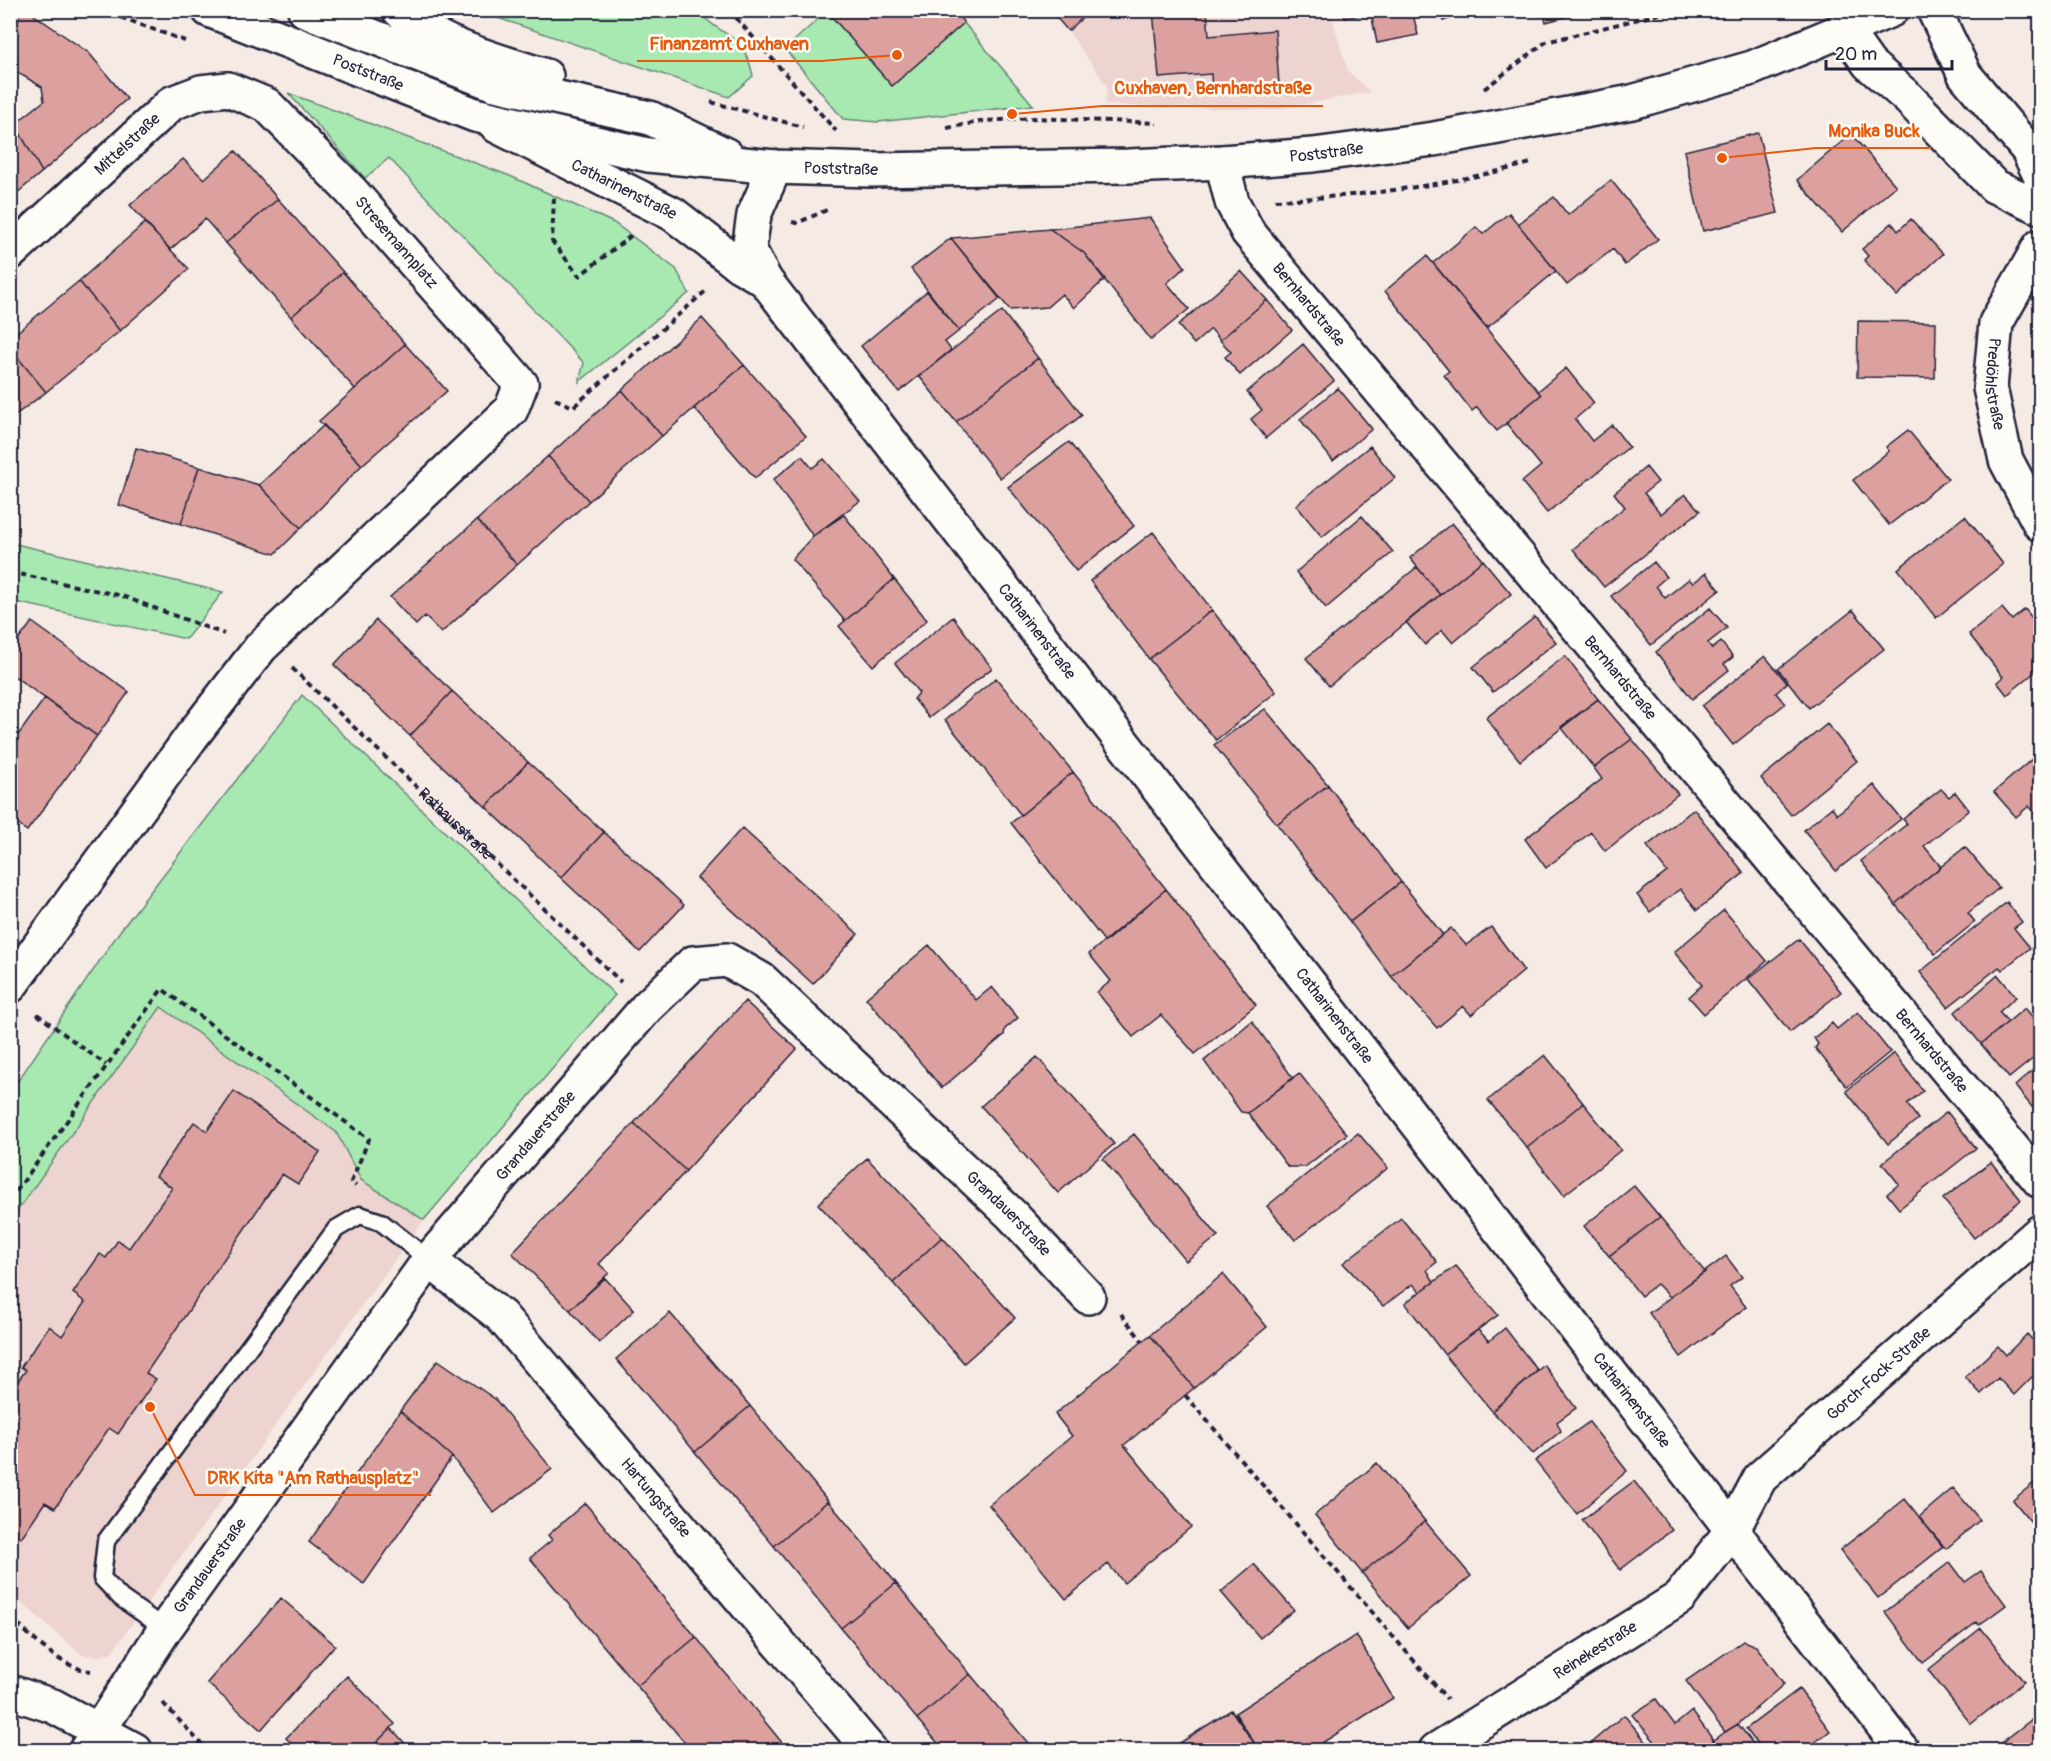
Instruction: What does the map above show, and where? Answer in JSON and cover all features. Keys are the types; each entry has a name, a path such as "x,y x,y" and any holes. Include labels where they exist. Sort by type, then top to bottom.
{"street":[{"name":"Poststraße","path":"209,10 475,115 648,155 775,167 973,170 1222,162 1313,155 1434,139 1632,102 1752,68 1892,10"},
{"name":"Poststraße","path":"303,10 341,17 495,84 650,118 741,163"},
{"path":"283,39 303,10"},
{"path":"399,10 409,20 457,46 614,97 650,118"},
{"path":"1934,10 1965,75 2028,150 2040,175"},
{"path":"283,39 309,34 341,17"},
{"path":"1845,30 1869,64 1907,97 1994,186 2040,207"},
{"name":"Mittelstraße","path":"10,253 172,103 201,92 228,89 267,105"},
{"name":"Stresemannplatz","path":"267,105 351,191 521,384"},
{"name":"Catharinenstraße","path":"475,115 673,214 739,265 765,280"},
{"name":"Bernhardstraße","path":"1222,162 1232,202 1248,232 2040,1181"},
{"name":"Catharinenstraße","path":"775,167 754,216 749,249 765,280 1902,1750"},
{"name":"Predöhlstraße","path":"2040,246 1996,323 1990,387 2006,460 2040,524"},
{"path":"20,997 192,736 261,647 511,410 521,384"},
{"name":"Grandauerstraße","path":"94,1740 165,1629 429,1260 647,1007 693,963 727,960 762,980 1012,1215 1088,1297"},
{"name":"Gorch-Fock-Straße","path":"1733,1529 1760,1478 2040,1232"},
{"name":"Hartungstraße","path":"429,1260 501,1316 870,1750"},
{"name":"Reinekestraße","path":"1436,1750 1679,1598 1733,1529"},
{"path":"10,1692 53,1706 94,1740 135,1750"}],"lane":[{"path":"165,1629 121,1598 102,1578 106,1541 336,1228 360,1215 381,1222 429,1260"}],"path":[{"path":"729,10 840,136"},
{"path":"1481,91 1546,42 1675,10"},
{"path":"940,129 984,121 1035,118 1163,123"},
{"path":"554,196 552,241 579,276 636,232"},
{"path":"521,384 573,407 714,283"},
{"name":"Rathausstraße","path":"10,572 122,597 261,647 296,671 647,1007"},
{"path":"10,1200 162,989 369,1139 351,1182 360,1188"},
{"path":"20,997 106,1065"},
{"path":"1185,1395 1473,1728"},
{"path":"10,1617 72,1666 94,1671 165,1704 207,1750"}],"shaded area":[{"path":"1091,11 1330,11 1348,71 1370,92 1272,110 1105,105 1107,86 1068,31"},
{"path":"161,1007 336,1132 361,1180 424,1220 112,1652 99,1656 82,1655 11,1594 11,1220"}],"green space":[{"path":"486,11 698,11 715,27 738,43 749,61 753,76 729,97 492,16"},
{"path":"827,11 892,86 964,23 1033,105 878,122 843,119 785,49"},
{"path":"288,93 510,176 614,223 676,269 689,293 579,382 584,363 389,158 365,178"},
{"path":"11,543 223,592 186,639 11,601"},
{"path":"302,695 615,995 424,1220 361,1180 336,1132 161,1007 11,1220 11,1091 120,931"}],"building":[{"path":"10,10 19,10 10,39"},
{"path":"20,10 27,10 89,53 127,99 42,172 15,124 44,101 42,87 10,68"},
{"path":"826,10 954,10 964,23 892,86"},
{"path":"1050,10 1091,10 1068,31"},
{"path":"1153,10 1207,10 1209,36 1275,30 1279,84 1212,91 1211,74 1159,78"},
{"path":"1343,10 1412,10 1418,35 1377,43 1371,13 1345,18"},
{"path":"1439,10 1475,10 1443,21"},
{"path":"1543,10 1591,10 1546,22"},
{"path":"10,116 42,172 10,199"},
{"path":"1758,133 1778,213 1703,231 1684,151"},
{"path":"1851,134 1896,186 1842,232 1797,180"},
{"path":"236,151 278,199 226,243 205,219 170,250 130,205 183,159 204,179"},
{"path":"1611,180 1658,239 1625,265 1613,249 1567,285 1518,224 1554,197 1568,215"},
{"path":"278,199 343,272 291,317 226,243"},
{"path":"1509,213 1556,271 1487,328 1433,263 1476,227 1483,234"},
{"path":"1150,218 1185,267 1167,283 1189,309 1151,340 1084,253 1050,229"},
{"path":"1911,219 1943,254 1897,296 1864,260 1868,256 1862,249 1892,223 1898,231"},
{"path":"145,223 189,269 120,331 79,281"},
{"path":"1050,229 1084,253 1105,279 1074,308 1062,294 1047,307 1010,310 951,238"},
{"path":"951,238 1000,299 959,331 911,269"},
{"path":"1427,256 1541,395 1497,431 1477,407 1472,411 1444,375 1449,371 1385,291"},
{"path":"1241,271 1267,300 1220,340 1211,329 1194,344 1178,325"},
{"path":"343,272 405,344 355,389 291,317"},
{"path":"79,281 120,331 46,392 10,348 10,338"},
{"path":"927,291 959,331 945,342 951,350 899,392 861,346"},
{"path":"1267,300 1292,330 1240,375 1225,357 1231,352 1220,340"},
{"path":"1002,311 1038,358 956,422 919,376"},
{"path":"702,318 744,365 662,436 622,390"},
{"path":"1858,321 1936,322 1935,378 1857,377"},
{"path":"405,344 447,391 362,465 319,421"},
{"path":"1303,344 1334,381 1266,438 1251,419 1262,410 1247,392"},
{"path":"10,348 46,392 10,419"},
{"path":"1038,358 1082,415 1000,478 956,422"},
{"path":"744,365 806,436 755,478 694,408"},
{"path":"1566,368 1594,403 1575,419 1592,441 1612,425 1629,447 1547,513 1522,482 1541,466 1506,423 1541,395 1538,391"},
{"path":"1338,388 1372,429 1333,461 1300,419"},
{"path":"622,390 662,436 589,501 548,456"},
{"path":"324,425 362,465 301,528 259,485"},
{"path":"1908,430 1948,479 1889,525 1853,480 1889,451 1886,447"},
{"path":"1069,442 1134,526 1076,571 1008,487"},
{"path":"1370,446 1395,478 1322,537 1296,505"},
{"path":"136,448 199,467 181,524 119,505"},
{"path":"548,456 589,501 517,565 477,520"},
{"path":"802,456 812,468 824,459 860,501 813,536 773,480"},
{"path":"199,467 259,485 301,528 275,554 181,524"},
{"path":"1646,467 1658,482 1644,493 1661,514 1685,494 1700,511 1604,587 1573,549 1625,507 1614,493"},
{"path":"844,515 894,579 845,621 792,559 813,536"},
{"path":"1362,516 1393,552 1326,608 1296,572"},
{"path":"1965,516 2003,564 1936,618 1898,569"},
{"path":"477,520 517,565 441,633 425,616 416,625 390,597"},
{"path":"1452,523 1483,560 1440,595 1410,558"},
{"path":"1153,532 1212,610 1149,659 1090,581"},
{"path":"1483,560 1511,594 1453,643 1442,630 1425,645 1406,622"},
{"path":"1654,562 1666,577 1656,586 1665,598 1689,579 1693,583 1706,573 1720,590 1651,645 1611,596"},
{"path":"1417,567 1440,595 1329,686 1306,658"},
{"path":"894,579 927,620 873,666 839,626"},
{"path":"1710,608 1727,628 1708,643 1712,649 1721,642 1733,657 1724,664 1729,670 1692,699 1656,652"},
{"path":"2002,608 2012,620 2025,609 2040,628 2040,668 2007,695 1997,682 2003,677 1969,634"},
{"path":"1212,610 1276,692 1216,740 1149,659"},
{"path":"1853,610 1884,649 1809,708 1778,669"},
{"path":"953,617 992,668 929,718 914,699 919,693 895,663"},
{"path":"1535,617 1556,642 1493,692 1473,667"},
{"path":"376,620 452,691 410,736 334,665"},
{"path":"32,622 129,692 97,736 10,673 10,651"},
{"path":"1565,656 1598,699 1520,761 1486,718"},
{"path":"1765,656 1787,683 1776,693 1785,704 1733,745 1702,706"},
{"path":"996,678 1073,772 1021,815 945,720"},
{"path":"452,691 528,762 486,807 410,736"},
{"path":"45,698 97,736 27,831 10,819 10,746"},
{"path":"1598,699 1632,739 1594,768 1561,727"},
{"path":"1265,709 1328,785 1277,824 1214,745"},
{"path":"1827,724 1857,761 1791,815 1761,778"},
{"path":"1632,739 1678,794 1605,851 1591,832 1546,868 1525,839 1602,779 1594,768"},
{"path":"2040,752 2040,820 2029,806 2016,817 1994,792"},
{"path":"528,762 604,832 561,878 486,807"},
{"path":"1073,772 1166,889 1105,942 1011,823"},
{"path":"1328,785 1401,882 1350,922 1277,824"},
{"path":"1874,785 1901,819 1836,871 1804,830 1832,807 1837,814"},
{"path":"1941,789 1949,797 1955,792 1969,810 1924,846 1941,867 1895,904 1861,861 1907,824 1903,819"},
{"path":"1694,809 1744,873 1697,910 1680,889 1650,912 1637,895 1667,872 1647,846"},
{"path":"742,828 858,934 813,984 697,878"},
{"path":"604,832 684,905 640,952 561,878"},
{"path":"1965,847 1999,888 1968,913 1975,922 1935,954 1895,904"},
{"path":"1401,882 1443,935 1391,976 1350,922"},
{"path":"1166,889 1256,1005 1195,1054 1161,1015 1133,1037 1097,992 1111,981 1089,954"},
{"path":"2007,902 2022,922 2014,928 2030,948 2002,970 1999,967 1948,1007 1920,972"},
{"path":"1724,910 1767,961 1704,1014 1689,997 1702,985 1674,952"},
{"path":"1491,927 1524,971 1471,1015 1463,1006 1437,1028 1391,976 1451,928 1466,945"},
{"path":"1799,939 1841,992 1790,1032 1748,979"},
{"path":"929,945 976,1000 992,987 1018,1018 1005,1029 1004,1035 942,1088 866,998"},
{"path":"1998,975 2016,997 1999,1012 2008,1022 1981,1044 1955,1012"},
{"path":"745,1001 797,1049 686,1171 634,1123"},
{"path":"2025,1008 2040,1026 2040,1053 2009,1078 1981,1044"},
{"path":"1858,1012 1890,1052 1847,1087 1815,1048 1818,1044 1814,1038 1832,1023 1837,1029"},
{"path":"1252,1021 1293,1078 1248,1113 1241,1112 1204,1061"},
{"path":"1894,1053 1923,1091 1907,1104 1918,1119 1888,1144 1846,1091"},
{"path":"1545,1055 1583,1103 1527,1148 1488,1100"},
{"path":"1037,1057 1114,1144 1058,1193 981,1106"},
{"path":"2040,1064 2040,1117 2015,1086"},
{"path":"1299,1073 1347,1134 1305,1167 1288,1167 1248,1113"},
{"path":"234,1091 320,1152 298,1184 282,1174 146,1373 156,1379 118,1434 109,1428 55,1508 45,1502 21,1538 10,1531 10,1392 26,1370 21,1367 49,1326 62,1336 85,1302 73,1293 100,1254 106,1258 118,1240 129,1248 172,1188 156,1176 194,1122 207,1131"},
{"path":"1583,1103 1621,1150 1564,1195 1527,1148"},
{"path":"1947,1112 1976,1148 1899,1209 1887,1194 1899,1184 1882,1163"},
{"path":"634,1123 686,1171 599,1264 609,1273 570,1310 512,1253"},
{"path":"1358,1133 1388,1168 1295,1240 1267,1206"},
{"path":"1134,1134 1218,1236 1186,1261 1103,1159"},
{"path":"867,1158 942,1237 893,1283 818,1204"},
{"path":"1991,1162 2021,1200 1974,1238 1943,1199"},
{"path":"1634,1186 1660,1217 1609,1256 1584,1226"},
{"path":"1660,1217 1705,1272 1670,1297 1657,1284 1641,1296 1609,1256"},
{"path":"1401,1218 1437,1262 1427,1270 1434,1282 1420,1292 1413,1284 1383,1306 1343,1263"},
{"path":"942,1237 1015,1318 964,1363 893,1283"},
{"path":"1726,1256 1742,1277 1730,1286 1746,1307 1681,1357 1649,1313"},
{"path":"1456,1266 1498,1315 1444,1354 1405,1303"},
{"path":"1223,1274 1267,1327 1194,1388 1150,1335"},
{"path":"605,1278 634,1310 599,1343 570,1310"},
{"path":"670,1313 750,1406 695,1452 616,1359"},
{"path":"1505,1328 1538,1371 1492,1411 1444,1354 1478,1330 1489,1341"},
{"path":"2027,1334 2040,1348 2040,1369 2014,1395 1998,1378 1981,1394 1965,1377 1998,1346 2006,1355"},
{"path":"1150,1335 1194,1388 1124,1445 1191,1527 1124,1583 1108,1564 1066,1599 989,1505 1072,1436 1055,1414"},
{"path":"438,1360 495,1399 552,1469 494,1513 452,1457 400,1411"},
{"path":"1544,1365 1576,1408 1557,1422 1561,1431 1533,1454 1492,1411"},
{"path":"750,1406 828,1501 774,1546 695,1452"},
{"path":"400,1411 452,1457 364,1584 309,1542"},
{"path":"1589,1422 1627,1471 1577,1514 1535,1461"},
{"path":"1377,1463 1425,1521 1362,1573 1315,1515"},
{"path":"2040,1478 2040,1533 2013,1500"},
{"path":"1634,1481 1672,1530 1620,1570 1582,1520"},
{"path":"1953,1488 1980,1520 1946,1549 1919,1517"},
{"path":"1905,1499 1943,1547 1878,1598 1840,1550"},
{"path":"828,1501 896,1583 841,1628 774,1546"},
{"path":"585,1503 696,1637 637,1686 530,1558 552,1540 548,1535"},
{"path":"1425,1521 1471,1576 1408,1628 1362,1573"},
{"path":"1950,1562 1965,1582 1981,1571 2006,1605 1979,1625 1977,1622 1923,1663 1885,1612"},
{"path":"1254,1564 1294,1610 1260,1638 1221,1592"},
{"path":"896,1583 970,1674 917,1719 841,1628"},
{"path":"281,1598 335,1645 261,1730 207,1683"},
{"path":"1981,1628 2024,1682 1971,1724 1928,1670"},
{"path":"1356,1635 1393,1698 1311,1750 1259,1750 1235,1713"},
{"path":"696,1637 788,1750 691,1750 637,1686"},
{"path":"1743,1641 1756,1646 1784,1684 1738,1724 1725,1732 1686,1681"},
{"path":"970,1674 1034,1750 944,1750 917,1719"},
{"path":"347,1676 395,1724 369,1750 298,1750 286,1738"},
{"path":"1799,1689 1830,1731 1804,1750 1762,1750 1746,1729"},
{"path":"1656,1699 1675,1725 1692,1711 1714,1741 1701,1750 1662,1750 1632,1715"},
{"path":"1231,1710 1259,1750 1169,1750"},
{"path":"2040,1713 2040,1750 1992,1750"},
{"path":"1624,1715 1648,1744 1641,1750 1589,1750 1586,1747"},
{"path":"1738,1724 1758,1750 1701,1750 1725,1732"},
{"path":"391,1728 411,1750 369,1750"}],"place":[{"name":"Finanzamt Cuxhaven","path":"897,55"},
{"name":"Cuxhaven, Bernhardstraße","path":"1012,114"},
{"name":"Monika Buck","path":"1722,158"},
{"name":"DRK Kita \"Am Rathausplatz\"","path":"150,1407"}]}
